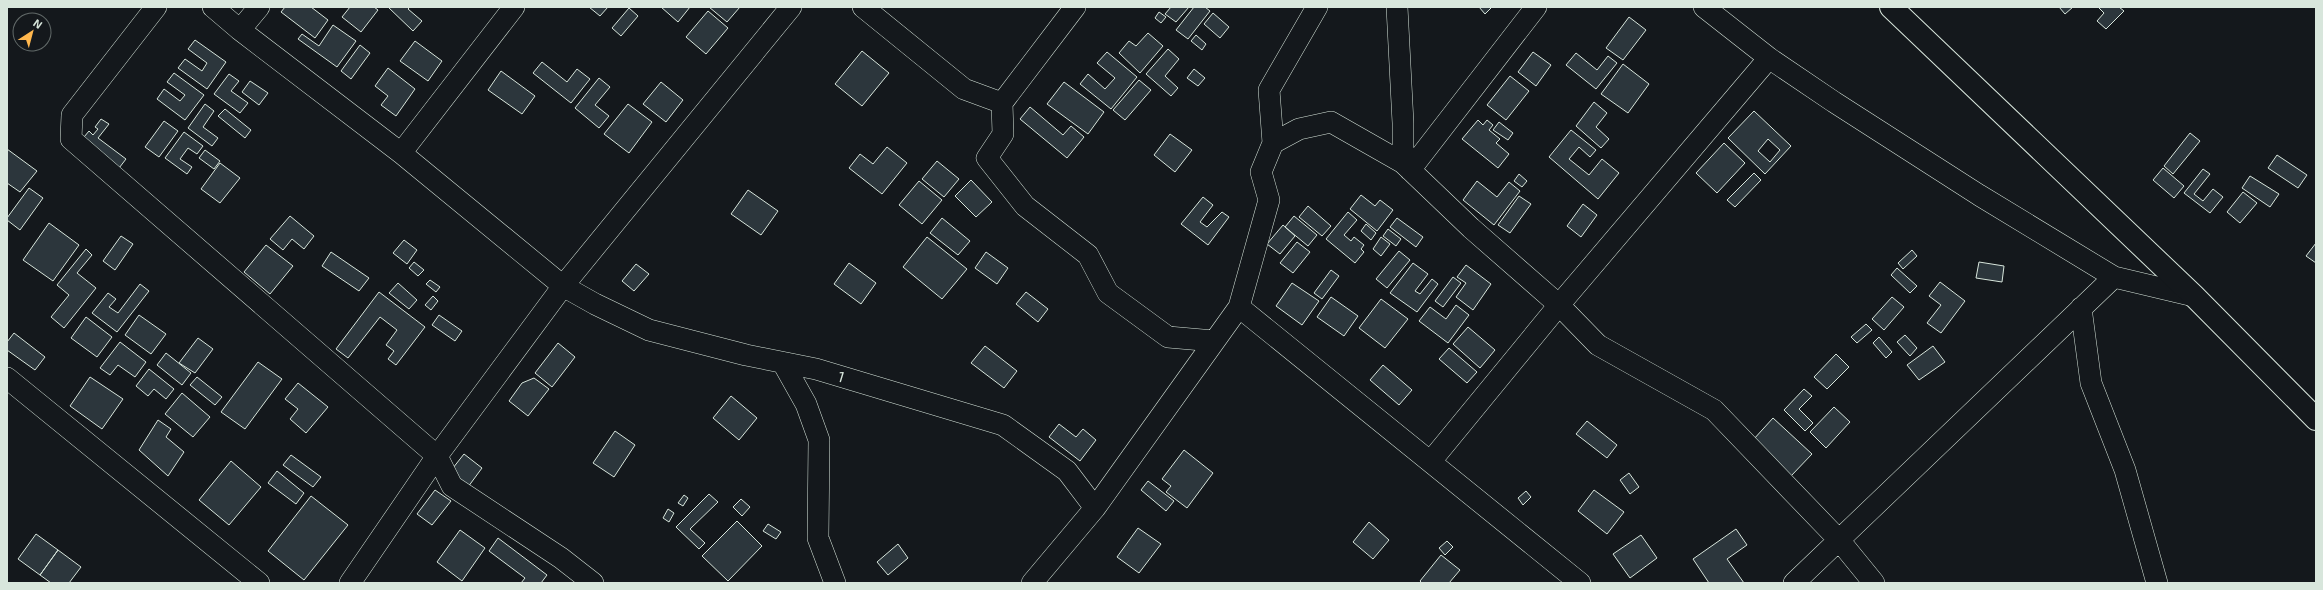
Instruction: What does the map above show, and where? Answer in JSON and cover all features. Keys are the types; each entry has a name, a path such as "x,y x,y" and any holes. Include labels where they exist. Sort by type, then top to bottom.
{"highway":[{"path":"1891,7 2194,296 2316,419"}],"street":[{"path":"156,7 72,115 71,139 437,456 452,486 561,558 593,583"},
{"name":"1","path":"213,7 240,30 401,153 564,286 595,304 649,330 783,363 816,369 1004,425 1067,471 1095,508"},
{"path":"240,30 259,7"},
{"path":"401,153 514,7"},
{"path":"350,583 437,456 564,286 791,7"},
{"path":"863,7 964,89 1002,103"},
{"path":"1075,7 1002,103 1003,134 987,158 1025,206 1088,255 1108,293 1168,337 1214,342"},
{"path":"1032,583 1095,508 1239,307 1269,200 1261,172 1273,143 1269,90 1317,7"},
{"path":"1397,7 1407,166"},
{"path":"1407,166 1536,7"},
{"path":"1704,7 1769,58 1979,195 2114,276 2194,296"},
{"path":"1431,462 1559,305 1769,58"},
{"path":"1273,143 1299,129 1331,122 1407,166 1471,228 1559,305 1598,345 1714,410 1839,540 1874,583"},
{"path":"1794,583 2114,276"},
{"path":"1239,307 1580,583"},
{"path":"2081,308 2091,383 2125,470 2157,583"},
{"path":"783,363 806,404 819,440 818,538 835,583"},
{"path":"7,378 259,583"}],"building":[{"path":"285,7 311,7 328,20 315,38 281,12"},
{"path":"350,7 374,7 378,10 361,32 342,17"},
{"path":"388,7 410,7 408,9 422,21 413,31"},
{"path":"589,7 608,7 600,16"},
{"path":"661,7 690,7 678,22"},
{"path":"709,7 740,7 727,22"},
{"path":"1171,7 1189,7 1176,22 1165,14"},
{"path":"1194,7 1205,7 1210,11 1188,39 1176,30"},
{"path":"1479,7 1492,7 1485,14"},
{"path":"2059,7 2073,7 2065,14"},
{"path":"2098,7 2119,7 2124,11 2106,29 2097,21 2104,13"},
{"path":"629,8 638,16 621,36 612,28"},
{"path":"708,11 728,28 706,54 686,37"},
{"path":"1159,12 1166,17 1161,23 1155,18"},
{"path":"1213,13 1229,27 1220,38 1204,24"},
{"path":"1629,17 1646,30 1623,60 1606,48"},
{"path":"333,25 356,41 337,67 298,39 302,34 319,46"},
{"path":"1148,33 1163,46 1140,73 1119,53 1129,41 1136,46"},
{"path":"1196,35 1206,44 1202,50 1191,41"},
{"path":"195,40 226,62 207,89 178,68 185,59 202,71 207,63 188,49"},
{"path":"415,41 442,61 428,81 400,61"},
{"path":"360,45 370,53 351,79 341,71"},
{"path":"1168,49 1179,59 1165,76 1178,88 1171,96 1146,74"},
{"path":"862,51 889,73 862,106 835,84"},
{"path":"1107,52 1137,77 1111,109 1080,84 1088,74 1105,89 1115,78 1097,63"},
{"path":"1533,52 1551,65 1536,86 1518,72"},
{"path":"1576,53 1597,70 1608,56 1617,63 1596,89 1566,65"},
{"path":"542,62 567,82 577,69 590,79 571,103 533,73"},
{"path":"1623,64 1649,84 1628,113 1601,94"},
{"path":"388,68 415,89 396,116 381,105 388,96 375,86"},
{"path":"1194,69 1205,78 1198,86 1187,78"},
{"path":"501,71 535,96 522,114 488,90"},
{"path":"174,73 204,95 185,120 157,99 164,89 180,101 185,95 167,82"},
{"path":"229,74 239,81 231,91 248,103 240,113 214,94"},
{"path":"1510,76 1529,91 1506,120 1487,105"},
{"path":"599,78 610,87 595,105 609,116 599,128 575,108"},
{"path":"1139,80 1151,90 1125,120 1113,110"},
{"path":"250,81 268,93 259,105 242,92"},
{"path":"661,82 683,100 666,122 643,104"},
{"path":"1064,82 1104,112 1088,134 1047,104"},
{"path":"1594,102 1607,113 1596,127 1609,139 1601,148 1576,126"},
{"path":"205,104 214,111 203,127 218,138 212,146 188,128"},
{"path":"628,104 652,122 629,153 604,134"},
{"path":"1030,107 1063,135 1071,126 1084,137 1067,158 1020,119"},
{"path":"225,109 251,130 245,138 218,116"},
{"path":"1754,111 1791,146 1765,174 1728,138","holes":["1768,139 1780,150 1770,162 1758,151"]},
{"path":"101,119 109,124 98,138 126,159 116,172 79,143 89,131 93,135 98,129 95,127"},
{"path":"1478,120 1483,125 1487,120 1493,125 1489,130 1500,139 1496,143 1509,154 1498,168 1462,139"},
{"path":"164,121 178,131 159,157 145,147"},
{"path":"1499,122 1513,133 1508,140 1493,130"},
{"path":"1571,130 1596,150 1590,157 1579,147 1569,159 1589,175 1602,159 1619,173 1598,199 1549,157"},
{"path":"184,132 203,146 197,154 188,148 180,159 192,167 187,174 165,158"},
{"path":"2190,133 2200,141 2173,174 2164,166"},
{"path":"1170,134 1192,150 1175,172 1154,155"},
{"path":"1724,143 1745,163 1717,193 1696,173"},
{"path":"887,147 907,163 882,194 849,168 860,154 873,164"},
{"path":"7,149 37,171 20,192 7,183"},
{"path":"205,150 220,161 214,169 199,158"},
{"path":"2277,155 2307,175 2298,188 2268,168"},
{"path":"937,161 959,179 944,197 922,179"},
{"path":"220,163 240,178 220,203 201,189"},
{"path":"2163,168 2184,186 2174,198 2153,180"},
{"path":"2203,169 2210,174 2194,194 2203,201 2213,189 2223,197 2210,213 2184,193"},
{"path":"1754,173 1761,180 1735,207 1727,200"},
{"path":"1519,174 1527,181 1522,187 1514,181"},
{"path":"2250,176 2279,194 2270,207 2242,188"},
{"path":"971,180 992,202 976,217 955,196"},
{"path":"919,181 942,200 922,224 899,205"},
{"path":"1477,181 1497,197 1509,182 1520,191 1494,225 1463,200"},
{"path":"29,188 43,198 20,230 7,220 7,218"},
{"path":"748,190 778,211 761,235 731,214"},
{"path":"2243,192 2257,203 2240,223 2227,212"},
{"path":"1361,195 1375,206 1380,200 1393,210 1377,231 1350,209"},
{"path":"1519,196 1531,204 1510,233 1498,225"},
{"path":"1203,197 1213,205 1200,222 1207,227 1222,212 1229,217 1208,245 1181,224"},
{"path":"1583,204 1597,215 1581,237 1567,226"},
{"path":"1308,206 1331,226 1322,236 1299,217"},
{"path":"1348,212 1357,220 1344,235 1351,241 1354,237 1364,245 1361,249 1364,252 1355,263 1326,239"},
{"path":"290,216 314,236 304,249 292,239 283,250 270,239"},
{"path":"1294,216 1317,235 1308,246 1285,227"},
{"path":"942,218 970,241 958,255 930,233"},
{"path":"1397,218 1423,237 1416,247 1390,227"},
{"path":"49,223 79,245 53,281 23,260"},
{"path":"1366,224 1376,233 1371,240 1361,231"},
{"path":"1283,225 1295,236 1280,254 1267,244"},
{"path":"1388,229 1401,239 1396,246 1383,236"},
{"path":"121,236 133,244 115,270 103,261"},
{"path":"927,237 967,269 942,299 903,267"},
{"path":"1381,237 1390,244 1381,256 1373,249"},
{"path":"404,240 417,250 407,264 393,253"},
{"path":"1297,242 1310,252 1293,273 1280,263"},
{"path":"2316,243 2316,263 2306,256"},
{"path":"266,245 293,266 270,294 244,272"},
{"path":"86,249 92,255 77,273 96,288 64,328 51,317 69,295 57,285"},
{"path":"1912,250 1917,256 1903,269 1898,263"},
{"path":"1399,251 1410,260 1387,288 1376,279"},
{"path":"331,252 369,278 359,291 322,266"},
{"path":"986,252 1008,268 997,284 975,268"},
{"path":"414,262 424,270 418,276 409,268"},
{"path":"1979,262 2004,266 2002,282 1976,278"},
{"path":"849,263 876,283 861,304 834,284"},
{"path":"1413,263 1428,274 1415,291 1420,294 1432,279 1438,284 1417,312 1390,293"},
{"path":"636,264 649,274 634,291 622,281"},
{"path":"1466,265 1491,284 1473,310 1456,297 1466,283 1457,277"},
{"path":"1897,268 1917,286 1910,293 1891,275"},
{"path":"1331,270 1339,276 1322,299 1314,293"},
{"path":"1453,277 1461,283 1443,307 1435,301"},
{"path":"430,280 440,287 436,292 426,284"},
{"path":"1940,282 1965,301 1941,333 1927,323 1941,305 1929,296"},
{"path":"398,283 417,300 409,309 389,293"},
{"path":"1292,283 1319,301 1302,325 1276,306"},
{"path":"140,284 149,291 117,332 92,313 108,293 116,299 109,307 118,313"},
{"path":"379,292 425,327 396,365 388,359 394,351 386,345 397,330 380,317 348,358 336,349"},
{"path":"1026,292 1048,309 1038,322 1016,304"},
{"path":"433,296 438,301 431,310 425,305"},
{"path":"1331,297 1358,316 1344,336 1317,317"},
{"path":"1892,297 1904,307 1884,330 1872,319"},
{"path":"1381,299 1408,319 1385,348 1359,328"},
{"path":"1456,305 1469,315 1448,343 1419,321 1430,307 1446,319"},
{"path":"139,315 166,334 151,354 125,335"},
{"path":"439,315 462,331 455,341 432,325"},
{"path":"86,317 112,337 97,357 71,338"},
{"path":"1866,324 1872,330 1857,343 1851,337"},
{"path":"1468,327 1495,350 1480,368 1453,344"},
{"path":"14,333 45,357 35,370 7,350 7,342"},
{"path":"1905,335 1917,348 1910,356 1897,342"},
{"path":"1879,337 1892,352 1886,358 1873,343"},
{"path":"198,338 213,349 195,373 179,363"},
{"path":"120,342 146,362 135,377 118,365 110,375 100,368"},
{"path":"558,343 575,357 552,387 535,373"},
{"path":"985,346 1017,371 1004,388 971,363"},
{"path":"1933,346 1945,362 1919,380 1907,365"},
{"path":"1449,348 1477,372 1467,383 1439,359"},
{"path":"166,353 191,373 182,385 157,365"},
{"path":"1836,354 1849,367 1827,389 1814,377"},
{"path":"258,362 282,379 245,429 221,412"},
{"path":"1383,365 1412,390 1399,405 1370,380"},
{"path":"149,369 174,389 166,399 154,389 148,396 136,386"},
{"path":"90,377 123,399 102,429 70,406"},
{"path":"197,377 222,397 215,405 190,385"},
{"path":"534,378 549,389 528,416 509,401 522,383"},
{"path":"298,383 328,407 306,433 290,419 298,409 285,399"},
{"path":"1804,389 1812,396 1799,409 1813,423 1805,431 1784,410"},
{"path":"182,393 210,417 193,437 165,414"},
{"path":"731,396 757,418 739,440 713,418"},
{"path":"1834,407 1850,422 1826,448 1810,432"},
{"path":"1773,418 1812,454 1791,476 1753,440"},
{"path":"158,420 171,429 166,437 184,452 168,476 139,450"},
{"path":"1587,421 1617,445 1607,458 1576,434"},
{"path":"1059,424 1076,437 1083,429 1096,440 1080,461 1049,437"},
{"path":"615,431 635,445 614,477 593,463"},
{"path":"1184,450 1213,473 1187,508 1166,492 1171,486 1162,479"},
{"path":"464,454 482,468 468,487 449,473"},
{"path":"291,455 321,477 313,487 283,465"},
{"path":"231,461 261,487 229,525 199,500"},
{"path":"277,471 304,493 296,504 268,483"},
{"path":"1629,473 1639,487 1630,494 1620,480"},
{"path":"1148,481 1174,501 1166,511 1141,490"},
{"path":"435,490 451,501 432,525 417,514"},
{"path":"1594,490 1624,512 1607,534 1578,511"},
{"path":"1526,491 1531,497 1523,505 1518,498"},
{"path":"709,494 718,502 690,529 705,543 699,549 676,527"},
{"path":"684,495 688,498 683,506 678,503"},
{"path":"311,496 348,525 304,580 268,551"},
{"path":"741,499 750,507 742,516 733,507"},
{"path":"668,509 674,513 669,522 663,518"},
{"path":"737,521 762,546 728,581 702,556"},
{"path":"1369,522 1389,540 1373,559 1353,542"},
{"path":"768,524 781,532 776,539 763,531"},
{"path":"1138,528 1161,544 1139,573 1117,557"},
{"path":"1736,529 1747,545 1727,559 1744,583 1709,583 1693,559"},
{"path":"460,530 485,548 462,581 437,562"},
{"path":"36,534 58,550 40,575 18,559"},
{"path":"1641,535 1657,558 1630,578 1613,554"},
{"path":"498,538 547,575 541,583 521,583 525,578 489,551"},
{"path":"1447,541 1453,547 1445,555 1439,548"},
{"path":"898,544 908,558 888,575 877,562"},
{"path":"58,550 81,567 69,583 51,583 40,575"},
{"path":"1441,555 1460,570 1449,583 1422,583 1420,581"}]}
